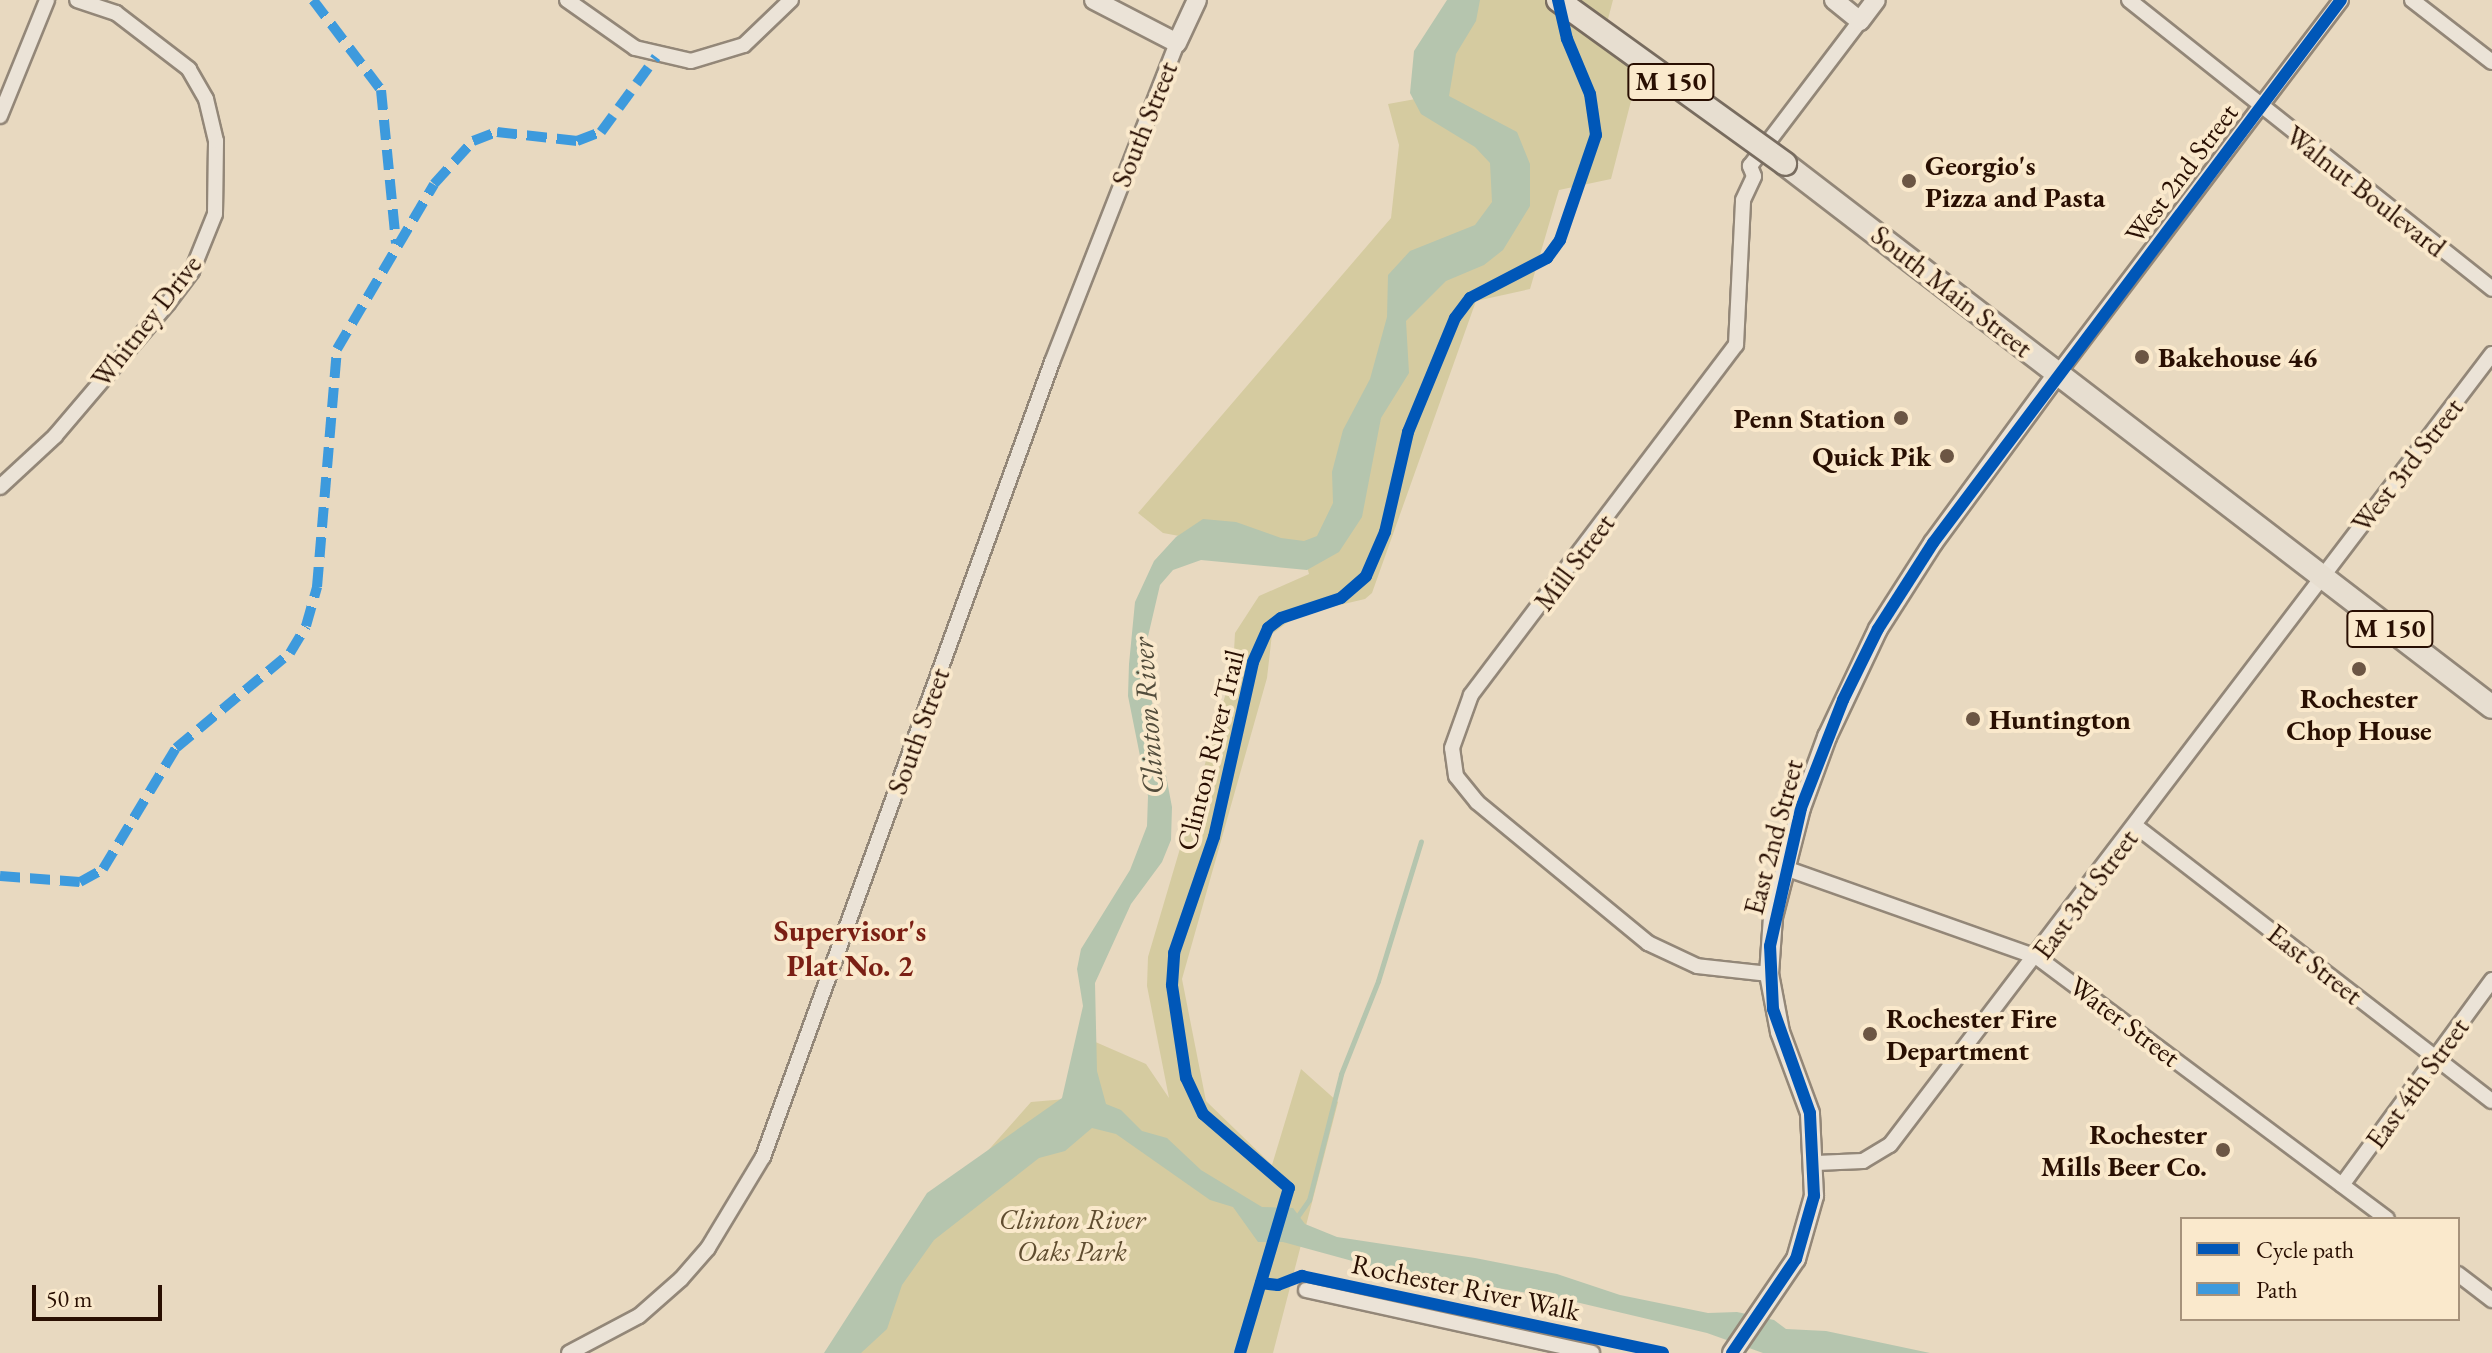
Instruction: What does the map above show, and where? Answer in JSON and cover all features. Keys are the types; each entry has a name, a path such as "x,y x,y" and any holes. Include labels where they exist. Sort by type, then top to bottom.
{"main road":[{"name":"South Main Street","path":"1558,0 1785,164 2492,707"}],"street":[{"path":"0,116 47,0"},
{"name":"Whitney Drive","path":"0,487 55,436 168,303 192,271 215,214 216,141 206,99 189,69 116,13 77,0"},
{"path":"567,0 635,48 691,61 744,45 791,0"},
{"path":"1094,0 1177,43 1197,0"},
{"path":"1834,0 1860,21 1876,0"},
{"name":"Walnut Boulevard","path":"2129,0 2260,108 2492,289"},
{"name":"West 2nd Street","path":"2058,373 2341,0"},
{"path":"2412,0 2492,62"},
{"name":"Mill Street","path":"1769,974 1697,966 1648,943 1477,802 1456,776 1452,748 1471,695 1736,345 1743,200 1754,176 1750,166 1860,21"},
{"name":"South Street","path":"569,1353 639,1316 681,1279 730,1215 763,1157 1063,333 1177,43"},
{"name":"West 3rd Street","path":"2323,577 2492,354"},
{"name":"East 2nd Street","path":"1732,1353 1796,1259 1811,1212 1816,1163 1810,1113 1780,1032 1769,974 1773,917 1785,868 1827,737 1878,629 1933,543 2058,373"},
{"name":"East 3rd Street","path":"1816,1163 1863,1161 1890,1145 2137,827 2323,577"},
{"name":"East Street","path":"2137,827 2492,1101"},
{"name":"Water Street","path":"1785,868 2037,957 2384,1217"},
{"name":"East 4th Street","path":"2342,1185 2492,980"},
{"path":"2460,1276 2492,1300"},
{"path":"1306,1290 1592,1353"}],"green space":[{"name":"Clinton River Oaks Park","path":"1477,0 1613,0 1603,38 1640,66 1611,179 1559,190 1530,289 1476,301 1372,593 1365,599 1297,615 1272,634 1267,678 1182,979 1206,1101 1272,1165 1301,1069 1338,1102 1273,1353 837,1353 976,1164 1031,1102 1066,1099 1084,1037 1146,1064 1169,1098 1147,986 1148,957 1233,669 1235,633 1259,596 1309,574 1305,559 1163,533 1138,513 1391,218 1399,145 1388,104 1421,98"}],"water":[{"name":"Clinton River","path":"1447,0 1480,0 1476,21 1456,54 1449,96 1517,132 1530,164 1530,206 1503,250 1484,265 1446,281 1406,321 1409,373 1381,418 1362,517 1339,552 1307,570 1201,560 1173,570 1160,585 1146,645 1146,670 1172,807 1171,840 1162,862 1131,904 1095,983 1097,1071 1106,1104 1121,1110 1142,1131 1167,1138 1201,1170 1262,1207 1293,1208 1305,1224 1337,1237 1557,1274 1620,1295 1708,1313 1737,1312 1774,1320 1786,1329 1826,1331 1930,1353 1763,1353 1707,1333 1563,1299 1378,1268 1283,1242 1258,1242 1233,1207 1210,1200 1116,1134 1092,1128 1065,1151 1039,1158 934,1240 902,1285 887,1329 861,1353 824,1353 927,1193 1062,1098 1083,1006 1077,969 1081,949 1130,870 1147,826 1148,796 1128,696 1135,602 1154,561 1176,537 1203,519 1236,522 1281,538 1304,541 1317,536 1333,503 1332,472 1343,430 1370,379 1387,317 1388,275 1410,251 1475,225 1492,202 1490,163 1475,147 1421,114 1410,93 1414,51"}],"waterway":[{"path":"1297,1217 1309,1200 1341,1074 1378,981 1421,841"}],"marked path":[{"path":"313,0 381,90 396,243"},
{"path":"0,876 80,882 103,869 176,748 290,653 306,626 317,587 337,349 434,184 473,141 497,132 577,141 601,132 656,57"}],"cycle path":[{"name":"Clinton River Trail","path":"1240,1353 1289,1188 1203,1114 1186,1078 1172,985 1174,953 1214,837 1253,662 1268,628 1281,618 1341,598 1366,576 1385,532 1408,432 1455,318 1470,298 1547,258 1560,240 1596,135 1590,94 1567,39 1558,0"},
{"path":"1732,1353 1796,1259 1814,1196 1810,1113 1773,1009 1770,946 1801,808 1843,700 1878,629 1933,543 2341,0"},
{"name":"Rochester River Walk","path":"1261,1283 1278,1285 1302,1276 1663,1353"}],"place":[{"name":"Georgio's Pizza and Pasta","path":"1909,181"},
{"name":"Bakehouse 46","path":"2142,357"},
{"name":"Penn Station","path":"1901,418"},
{"name":"Quick Pik","path":"1947,456"},
{"name":"Rochester Chop House","path":"2359,669"},
{"name":"Huntington","path":"1973,719"},
{"name":"Rochester Fire Department","path":"1870,1034"},
{"name":"Rochester Mills Beer Co.","path":"2223,1150"}],"district":[{"name":"Supervisor's Plat No. 2","path":"850,948"}]}
